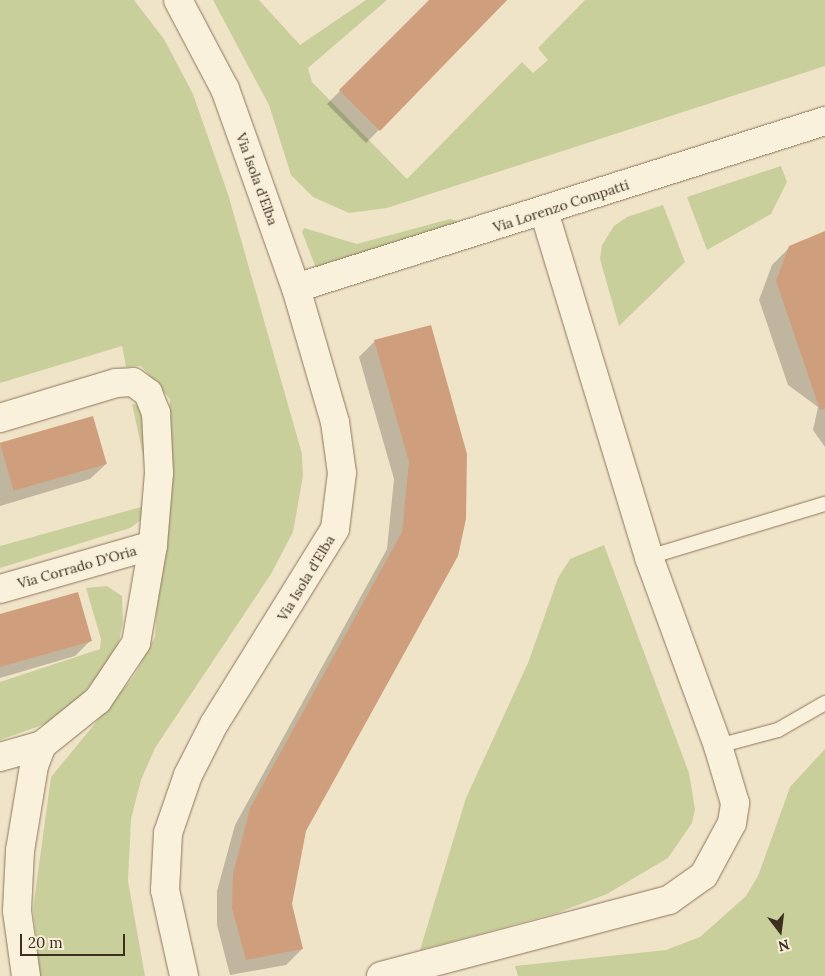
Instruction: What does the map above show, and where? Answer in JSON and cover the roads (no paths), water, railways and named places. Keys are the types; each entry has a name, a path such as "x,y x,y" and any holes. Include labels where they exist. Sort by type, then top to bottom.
{"street":[{"name":"Via Isola d'Elba","path":"178,0 225,89 296,288 335,422 342,472 335,529 214,724 188,775 168,833 166,890 184,976"},
{"name":"Via Lorenzo Compatti","path":"296,288 544,212 825,121"},
{"path":"381,976 648,908 687,889 716,859 732,823 736,803 718,746 649,557 544,212"},
{"path":"0,418 116,383 141,386 156,413 159,473 153,545 136,643 125,663 98,700 42,745 0,757"},
{"name":"Via Corrado D'Oria","path":"0,589 153,545"},
{"path":"26,976 17,910 20,851 42,745"}],"lane":[{"path":"649,557 825,504"},
{"path":"718,746 778,730 825,703"}]}
